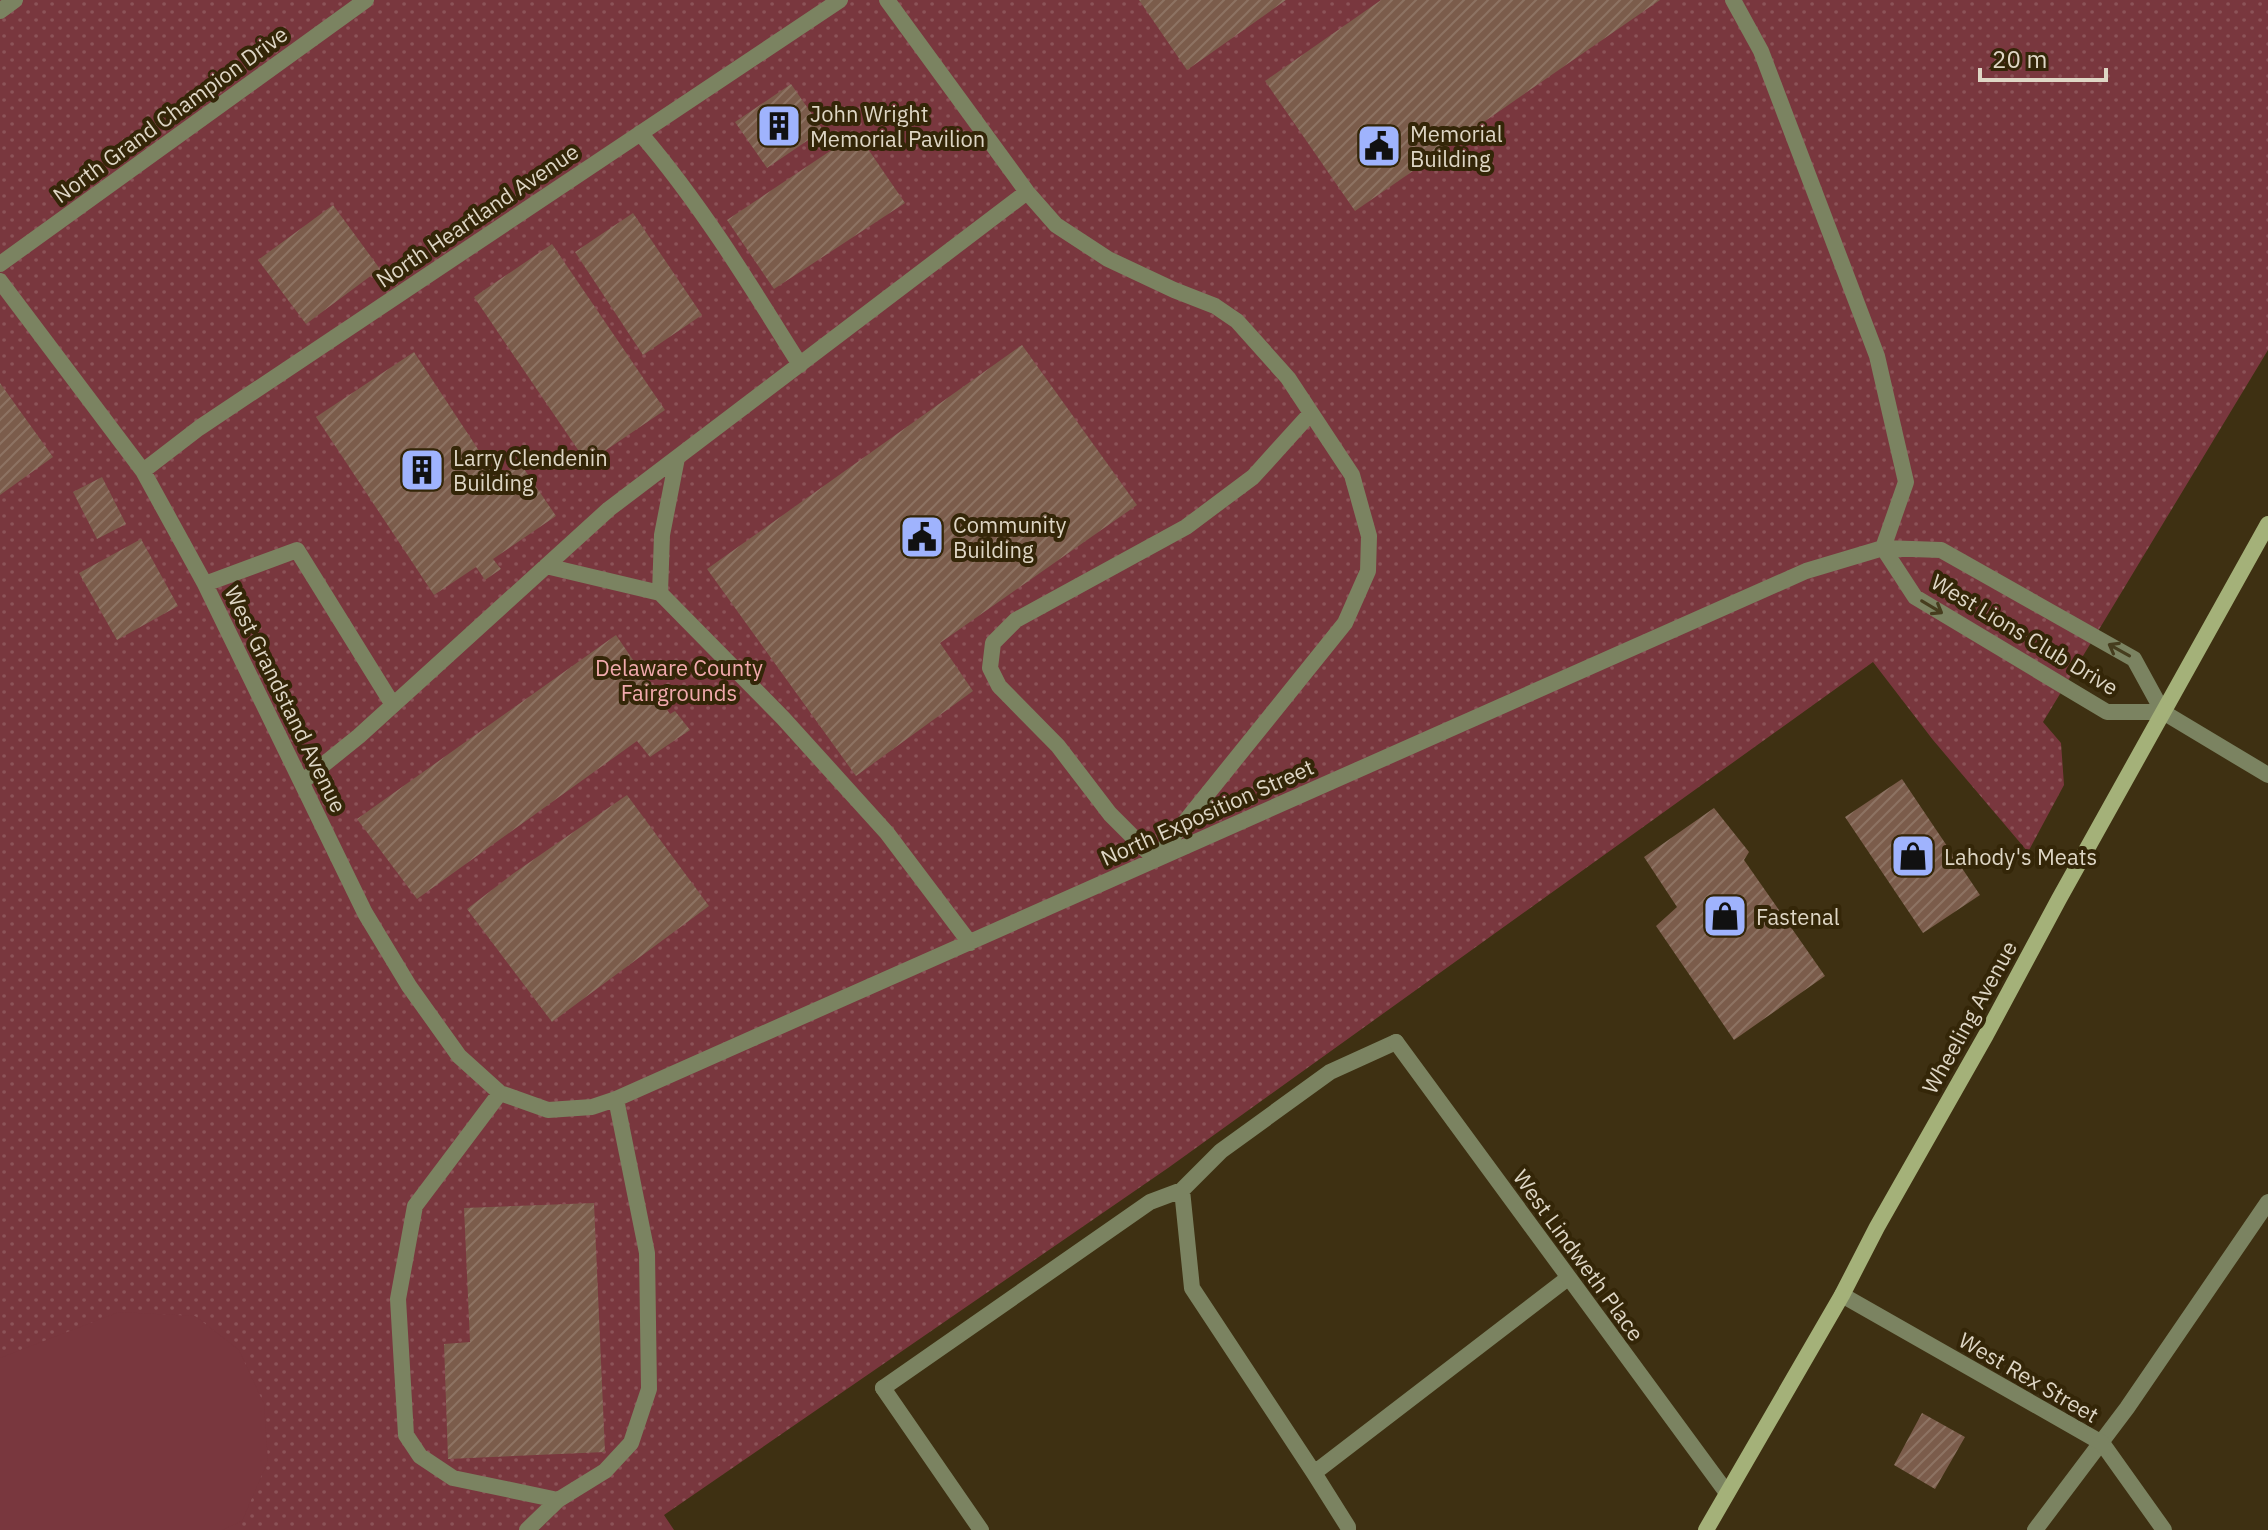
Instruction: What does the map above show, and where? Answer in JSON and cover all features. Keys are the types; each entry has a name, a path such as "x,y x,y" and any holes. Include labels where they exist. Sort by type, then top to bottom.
{"main road":[{"name":"Wheeling Avenue","path":"1706,1530 1842,1295 2268,524"}],"street":[{"path":"0,11 15,0"},
{"name":"North Grand Champion Drive","path":"0,264 366,0"},
{"name":"North Heartland Avenue","path":"143,471 199,428 840,0"},
{"path":"887,0 1027,192 1056,225 1108,259 1215,306 1237,321 1288,378 1352,475 1369,536 1368,571 1345,623 1155,859 1110,814 1058,746 999,686 990,668 993,643 1016,620 1186,527 1253,477 1310,414"},
{"path":"1733,0 1761,51 1877,356 1906,482 1883,548"},
{"path":"640,133 667,165 747,279 800,365"},
{"path":"302,782 393,705 609,509 1027,192"},
{"name":"West Grandstand Avenue","path":"0,281 143,471 205,584 365,913 409,986 459,1056 500,1093 548,1110"},
{"path":"660,593 662,535 677,458"},
{"name":"West Lions Club Drive","path":"1883,548 1941,550 2134,659 2163,712 2107,712 1915,597 1883,548"},
{"name":"North Exposition Street","path":"548,1110 592,1107 616,1099 1806,571 1883,548"},
{"path":"205,584 297,550 393,705"},
{"path":"546,566 660,593 783,718 887,833 970,943"},
{"path":"2163,712 2268,775"},
{"name":"West Lindweth Place","path":"1182,1190 1221,1151 1330,1072 1396,1042 1727,1493"},
{"path":"500,1093 415,1206 398,1299 406,1435 420,1456 453,1478 558,1500"},
{"path":"527,1530 558,1500 605,1471 631,1443 649,1389 647,1253 616,1099"},
{"path":"981,1530 883,1388 1150,1202 1182,1190 1192,1288 1348,1530"},
{"path":"2035,1530 2102,1443 2268,1202"},
{"path":"1314,1473 1568,1278"},
{"name":"West Rex Street","path":"1842,1295 2102,1443 2164,1530"}],"green space":[{"name":"Delaware County Fairgrounds","path":"0,0 2268,0 2268,350 2043,722 2061,743 2064,785 2028,852 1933,740 1873,662 1168,1168 664,1515 674,1530 0,1530"},
{"path":"119,1312 195,1316 239,1350 264,1404 268,1461 242,1521 222,1530 0,1530 0,1358"}],"building":[{"path":"1139,0 1286,0 1187,70"},
{"name":"Memorial Building","path":"1381,0 1660,0 1355,211 1265,81"},
{"name":"John Wright Memorial Pavilion","path":"791,84 823,130 767,168 735,122"},
{"path":"857,133 905,203 774,289 727,220"},
{"path":"333,205 380,269 306,324 258,260"},
{"path":"633,213 702,315 643,355 575,252"},
{"path":"552,244 665,410 587,463 474,297"},
{"name":"Community Building","path":"1022,345 1137,505 940,643 973,691 856,776 707,569"},
{"name":"Larry Clendenin Building","path":"414,352 497,478 520,463 556,516 493,559 501,569 485,580 476,567 434,595 316,417"},
{"path":"0,383 53,457 0,495"},
{"path":"102,477 126,524 97,539 73,492"},
{"path":"141,539 178,606 117,640 79,573"},
{"path":"616,635 670,714 675,711 690,730 650,757 637,741 417,899 357,819"},
{"name":"Lahody's Meats","path":"1902,779 1980,895 1923,933 1845,817"},
{"path":"627,795 709,906 552,1022 467,909"},
{"name":"Fastenal","path":"1714,808 1749,852 1744,860 1825,976 1734,1040 1656,926 1677,907 1644,857"},
{"path":"594,1203 605,1452 448,1459 444,1344 470,1342 464,1208"},
{"path":"1922,1413 1965,1437 1935,1489 1894,1465"}],"place":[{"name":"John Wright Memorial Pavilion","path":"779,126"},
{"name":"Memorial Building","path":"1379,146"},
{"name":"Larry Clendenin Building","path":"422,470"},
{"name":"Community Building","path":"922,537"},
{"name":"Lahody's Meats","path":"1913,856"},
{"name":"Fastenal","path":"1725,916"}]}
